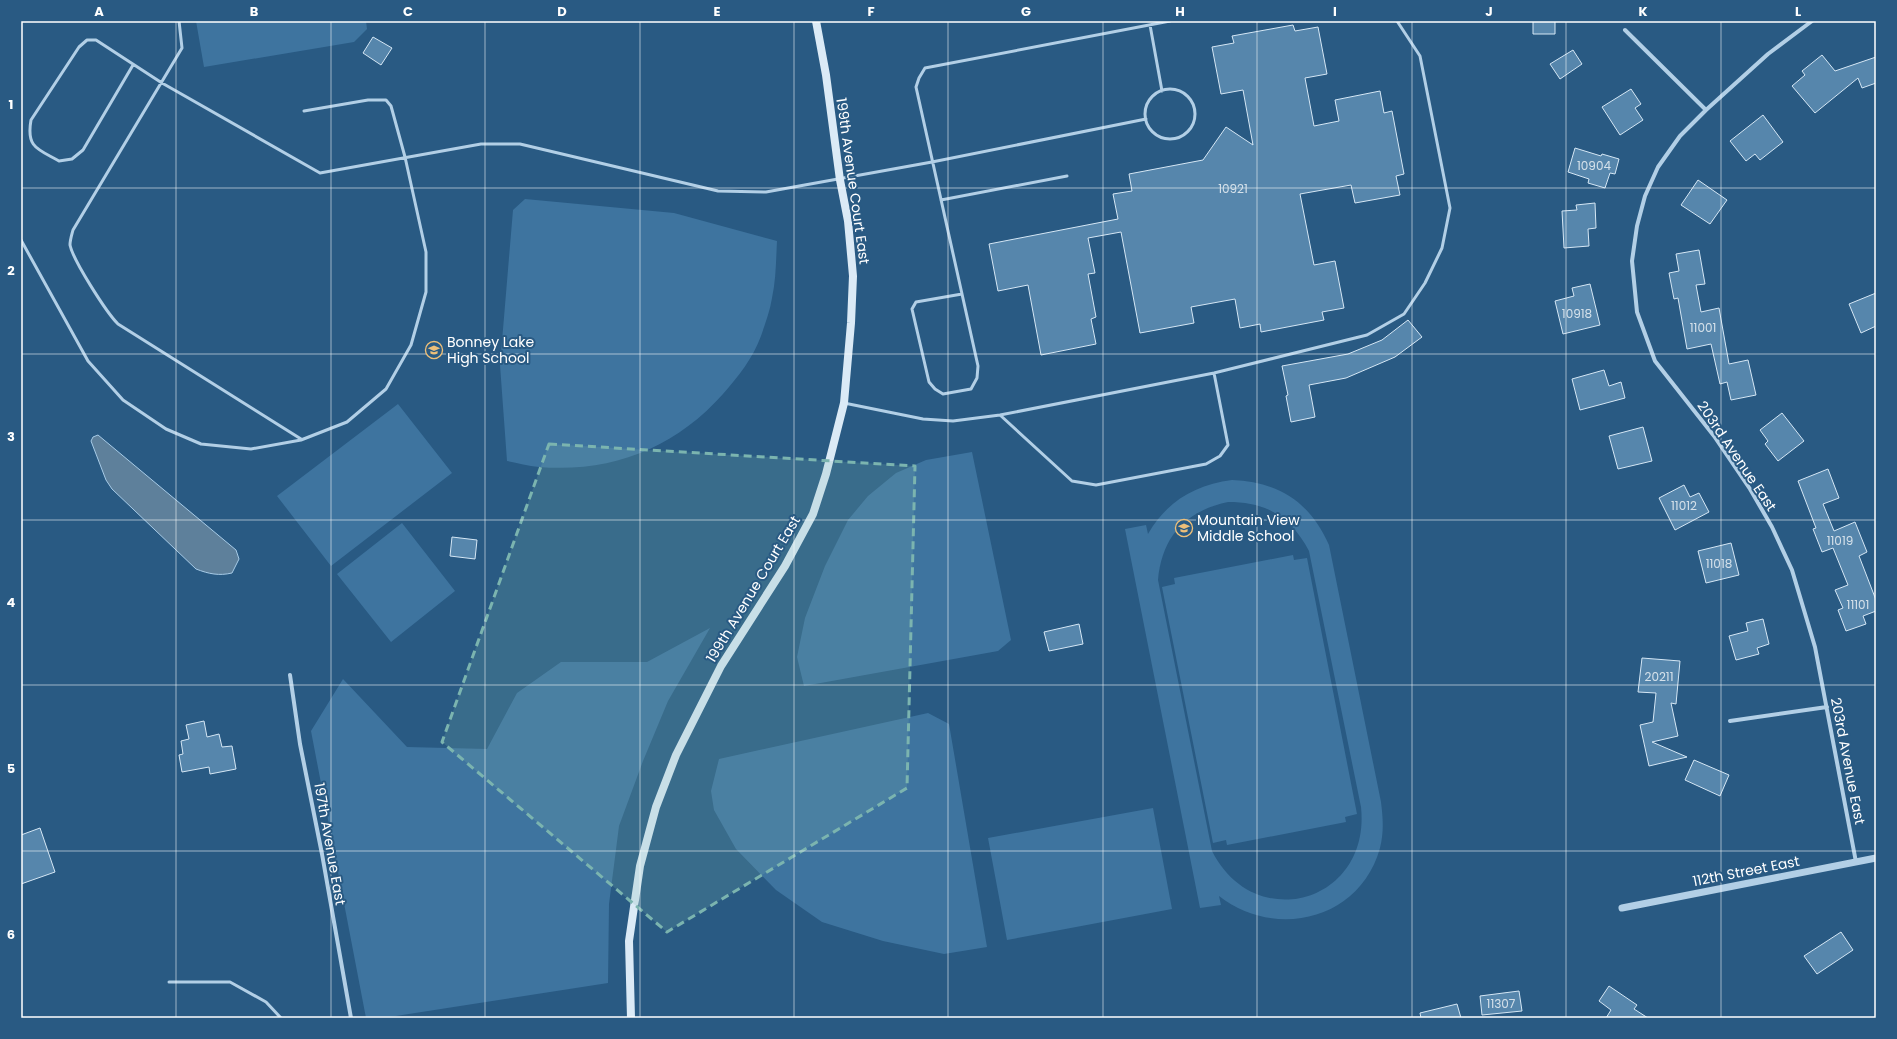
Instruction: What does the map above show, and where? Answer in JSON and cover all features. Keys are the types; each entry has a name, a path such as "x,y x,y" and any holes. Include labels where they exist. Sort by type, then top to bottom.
{"main road":[{"name":"199th Avenue Court East","path":"631,1018 629,942 640,866 656,807 676,755 721,666 785,566 813,514 826,474 844,403 852,323 852,276 848,221 840,180 826,75 816,21"}],"street":[{"name":"203rd Avenue East","path":"1812,21 1768,54 1706,110 1676,142 1658,168 1645,196 1636,226 1632,261 1637,312 1655,361 1714,436 1750,488 1772,527 1792,570 1815,647 1856,862"},
{"path":"1625,30 1706,110"},
{"name":"197th Avenue East","path":"290,675 300,744 322,854 351,1018"},
{"path":"1730,721 1827,706"},
{"name":"112th Street East","path":"1622,908 1876,858"}],"lane":[{"path":"178,21 182,48 73,230 70,243 74,255 108,314 118,324 301,440"},
{"path":"962,294 916,302 912,309 929,382 935,390 943,394 971,389 977,378 978,366 962,294 941,200 932,162 916,87 925,68 1170,21"},
{"path":"844,403 923,419 953,420 1000,415 1214,373 1367,335 1404,314 1425,283 1442,248 1450,208 1420,56 1397,21"},
{"path":"1150,25 1162,91"},
{"path":"133,65 83,150 72,159 59,161 33,146 28,134 30,120 79,47 88,40 96,40 162,83 320,173 481,144 520,144 718,191 766,192 840,180 1146,119"},
{"path":"1173,90 1187,96 1194,109 1193,124 1182,136 1167,139 1154,133 1146,119 1147,104 1152,98 1162,91 1173,90"},
{"path":"21,240 88,361 123,400 166,430 201,444 250,449 301,440 347,422 386,389 411,345 426,292 426,252 391,106 386,100 368,100 304,111"},
{"path":"941,200 1067,176"},
{"path":"1000,415 1072,481 1096,485 1206,464 1220,456 1228,445 1214,373"},
{"path":"169,982 230,982 266,1002 281,1018"}],"highlighted area":[{"path":"549,444 915,466 907,788 667,932 442,742"}],"shaded area":[{"path":"196,21 366,21 367,29 354,42 204,67"},
{"path":"525,199 674,213 777,241 776,270 771,303 758,344 745,367 729,388 704,413 684,429 663,442 640,453 617,461 592,466 566,468 539,467 507,461 500,365 513,210"},
{"path":"398,404 452,473 331,566 277,496"},
{"path":"98,435 236,550 239,559 232,573 214,574 196,569 112,489 106,480 91,441 93,437"},
{"path":"972,452 1011,640 998,651 804,686 797,657 805,618 825,566 848,520 868,496 896,473 926,460"},
{"path":"1232,480 1264,485 1291,497 1312,517 1329,545 1381,802 1383,831 1380,848 1370,873 1354,892 1335,906 1313,916 1290,919 1265,917 1241,910 1219,896 1221,905 1200,908 1125,529 1146,525 1148,534 1164,512 1183,496 1219,482","holes":["1228,502 1255,505 1266,509 1286,521 1302,539 1309,551 1361,807 1359,840 1348,866 1330,885 1306,896 1281,899 1255,893 1231,877 1212,851 1158,580 1160,565 1165,551 1178,528 1199,512 1213,506"]},
{"path":"402,523 455,591 391,642 337,574"},
{"path":"1293,555 1294,560 1307,558 1357,814 1345,817 1346,822 1227,845 1226,840 1213,843 1162,587 1175,584 1174,578"},
{"path":"710,628 668,701 643,761 619,826 609,904 608,983 383,1018 366,1018 311,731 343,679 407,747 487,749 517,693 561,662 647,662"},
{"path":"928,713 949,724 987,947 944,954 883,941 822,922 776,890 736,849 714,810 711,791 719,759"},
{"path":"1153,808 1172,909 1007,940 988,838"}],"building":[{"path":"1533,21 1555,21 1555,34 1533,34"},
{"path":"1293,25 1295,31 1318,27 1327,74 1305,78 1314,126 1339,121 1335,100 1380,91 1384,113 1392,111 1404,174 1396,176 1400,195 1355,203 1351,185 1300,194 1314,265 1335,261 1344,308 1322,312 1324,320 1261,332 1260,324 1240,328 1235,299 1191,307 1194,323 1140,333 1121,232 1088,238 1095,273 1088,274 1096,317 1091,319 1096,344 1041,355 1028,285 998,291 989,244 1118,219 1113,194 1132,191 1129,174 1203,160 1226,127 1253,145 1243,90 1221,94 1212,47 1234,43 1232,36"},
{"path":"373,37 392,48 381,65 363,53"},
{"path":"1573,50 1582,64 1560,79 1550,64"},
{"path":"1822,55 1835,71 1876,57 1876,83 1862,88 1858,78 1815,113 1792,86 1805,75 1802,71"},
{"path":"1631,89 1641,104 1635,108 1643,120 1620,135 1602,107"},
{"path":"1763,115 1783,142 1760,160 1755,154 1746,161 1730,141"},
{"path":"1575,148 1601,156 1602,154 1619,159 1615,174 1610,173 1605,188 1588,183 1589,179 1568,172"},
{"path":"1698,180 1727,200 1710,224 1681,205"},
{"path":"1595,203 1596,228 1588,229 1589,246 1564,248 1562,211 1577,210 1576,205"},
{"path":"1699,250 1705,284 1696,285 1701,312 1719,308 1729,364 1748,360 1756,395 1731,400 1727,382 1720,384 1711,344 1687,349 1678,298 1674,299 1669,273 1679,271 1676,254"},
{"path":"1590,284 1600,325 1563,334 1555,301 1574,296 1572,288"},
{"path":"1876,293 1876,326 1861,333 1849,304"},
{"path":"1408,320 1422,337 1395,357 1346,378 1309,385 1315,417 1291,422 1286,396 1288,395 1282,366 1348,354 1382,340"},
{"path":"1604,370 1609,386 1621,382 1625,398 1580,410 1572,379"},
{"path":"1782,413 1804,441 1778,461 1765,444 1768,441 1760,430"},
{"path":"1643,427 1652,461 1618,469 1609,436"},
{"path":"1828,469 1839,498 1823,504 1834,531 1855,522 1867,552 1859,556 1876,600 1876,611 1863,616 1866,624 1846,631 1838,610 1843,608 1835,590 1848,585 1833,548 1822,552 1813,529 1816,528 1798,481"},
{"path":"1684,485 1690,497 1699,493 1709,512 1675,530 1659,498"},
{"path":"452,537 477,540 475,559 450,556"},
{"path":"1731,543 1739,575 1706,583 1698,551"},
{"path":"1763,619 1769,644 1757,648 1759,654 1736,660 1729,636 1748,631 1746,623"},
{"path":"1079,624 1083,644 1049,651 1044,632"},
{"path":"1642,658 1680,661 1676,704 1671,703 1678,736 1652,742 1687,757 1649,766 1640,725 1653,722 1656,693 1638,692"},
{"path":"204,721 207,737 219,734 222,747 232,746 236,769 210,774 209,767 182,772 179,755 183,754 181,741 189,739 186,725"},
{"path":"1694,760 1729,775 1720,796 1685,780"},
{"path":"40,828 55,872 21,884 21,835"},
{"path":"1841,932 1853,950 1817,974 1804,956"},
{"path":"1609,986 1637,1005 1634,1009 1648,1018 1606,1018 1611,1010 1599,1001"},
{"path":"1519,991 1522,1011 1482,1015 1480,996"},
{"path":"1457,1004 1461,1018 1421,1018 1420,1013"}],"place":[{"name":"Bonney Lake High School","path":"434,350"},
{"name":"Mountain View Middle School","path":"1184,528"}]}
